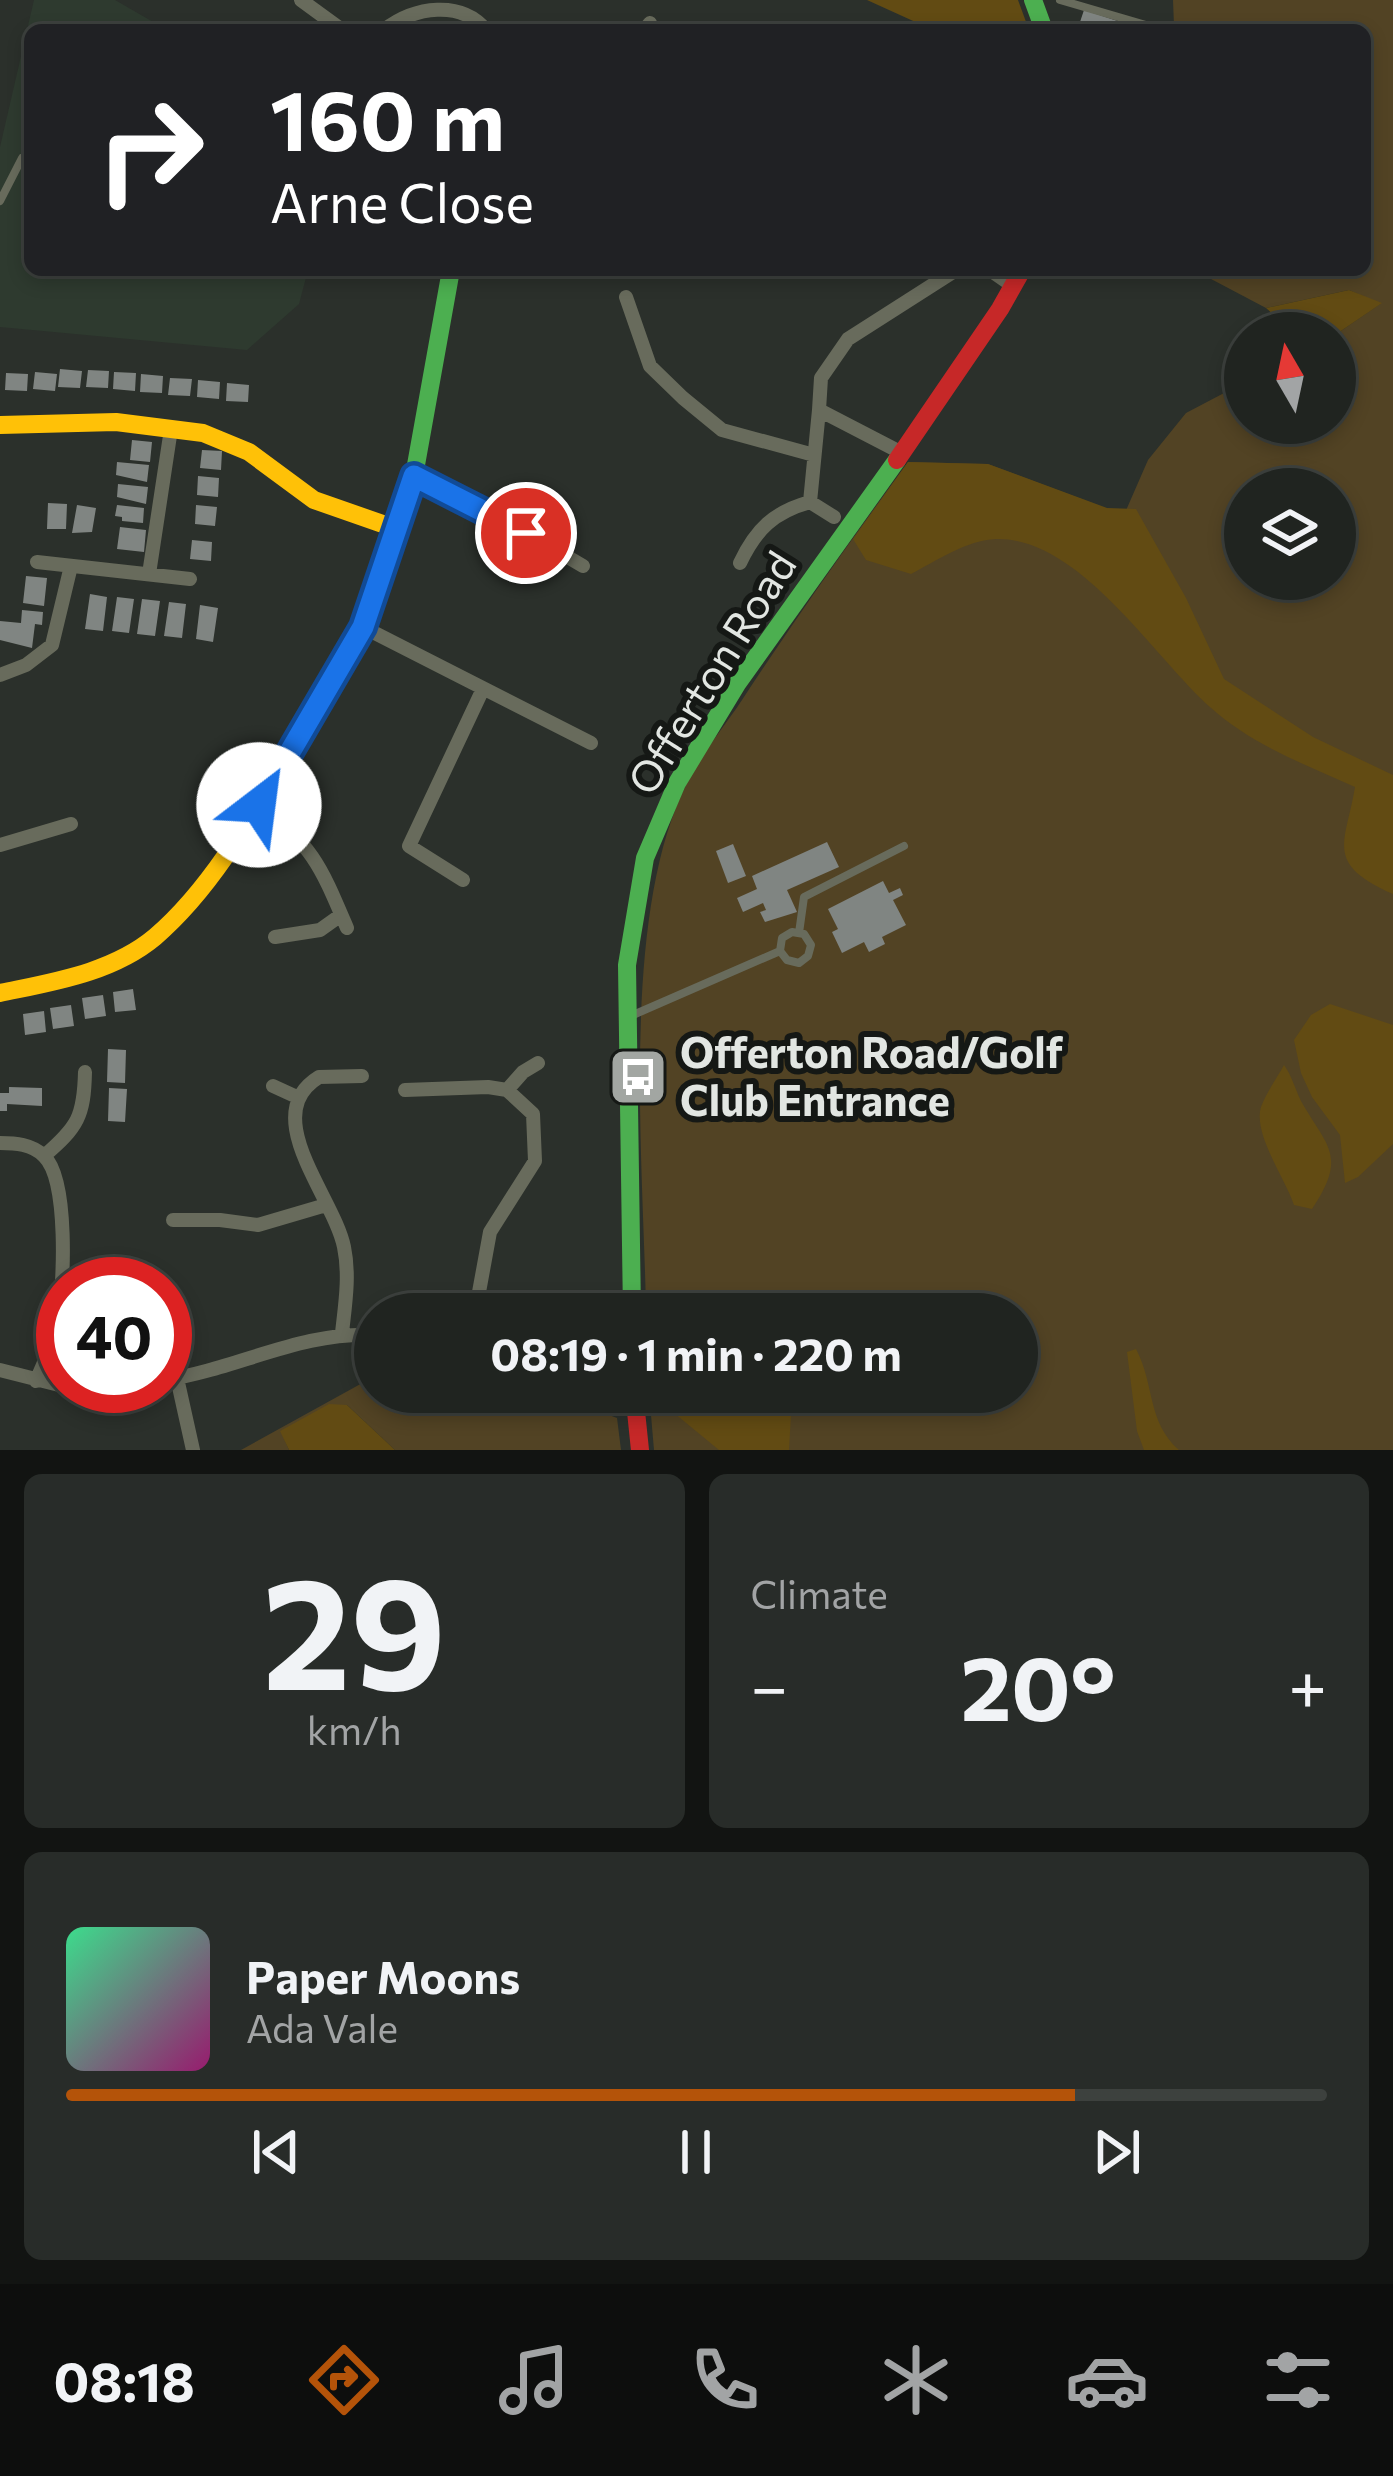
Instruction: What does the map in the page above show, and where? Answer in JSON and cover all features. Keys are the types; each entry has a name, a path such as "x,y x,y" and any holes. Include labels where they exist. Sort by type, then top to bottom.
{"street":[{"path":"302,0 334,24"},
{"path":"392,24 406,14 447,4 476,14 482,24"},
{"path":"0,993 85,975 152,940 198,893 259,805 363,627 414,476 450,276"},
{"path":"810,502 821,378 848,339 942,276"},
{"name":"Offerton Road","path":"632,1293 626,1018 632,925 645,858 677,783 737,684 902,453 1017,278"},
{"path":"626,297 650,366 682,398 722,430 814,455"},
{"path":"820,410 902,453"},
{"path":"0,425 89,422 171,428 229,441 257,456 305,496 397,529"},
{"path":"149,574 171,428"},
{"path":"414,476 498,516 583,566"},
{"path":"740,563 766,521 788,508 810,502 834,517"},
{"path":"37,562 190,579"},
{"path":"0,675 52,646 71,566"},
{"path":"363,627 591,743"},
{"path":"463,880 409,846 482,691"},
{"path":"259,805 292,830 315,856 344,921 275,937"},
{"path":"0,845 70,824"},
{"path":"507,1090 538,1063"},
{"path":"342,1333 347,1281 344,1244 293,1114 296,1097 320,1077 362,1076"},
{"path":"44,1156 75,1126 82,1110 83,1081"},
{"path":"273,1086 296,1097"},
{"path":"405,1090 507,1090 533,1114 535,1161 490,1232 480,1293"},
{"path":"0,1143 23,1145 44,1156 55,1174 61,1257"},
{"path":"172,1220 258,1226 326,1204"},
{"path":"192,1373 354,1334"},
{"path":"0,1370 36,1381"},
{"path":"182,1413 193,1450"},
{"path":"636,1413 640,1450"}],"lane":[{"path":"1060,0 1142,24"},
{"path":"0,201 22,158"},
{"path":"799,933 804,897 904,847"},
{"path":"792,932 811,945 808,956 799,963 787,961 780,951 782,938 792,932"},
{"path":"626,1018 780,951"}],"shaded area":[{"path":"34,0 115,0 157,24 28,24"},
{"path":"867,0 1018,0 1027,24 920,24"},
{"path":"1173,0 1393,0 1393,1450 654,1450 651,1413 1038,1413 1038,1293 645,1293 640,1115 644,970 666,838 687,783 706,751 908,462 988,464 1124,515 1148,460 1186,413 1224,393 1224,444 1356,444 1356,321 1380,304 1349,290 1266,308 1205,276 1371,276 1371,24 1174,24"},
{"path":"24,43 24,276 306,276 299,304 247,350 0,327 0,147"},
{"path":"1349,290 1382,303 1356,321 1356,312 1271,312 1266,308"},
{"path":"908,462 988,464 1107,508 1136,509 1224,679 1313,737 1393,775 1393,894 1356,872 1344,850 1355,787 1279,753 1226,720 1113,603 1056,557 1027,544 996,539 963,547 911,574 866,560 853,539"},
{"path":"1330,1004 1393,1025 1393,1144 1345,1183 1340,1135 1312,1097 1294,1040 1311,1015"},
{"path":"1284,1065 1330,1152 1329,1176 1312,1209 1294,1205 1262,1130 1261,1107"},
{"path":"1136,1349 1161,1427 1179,1450 1144,1450 1137,1431 1127,1352"},
{"path":"354,1388 354,1412 347,1405 281,1431 289,1450 241,1450"},
{"path":"329,1404 347,1405 395,1450 289,1450 280,1431"},
{"path":"356,1413 604,1413 617,1418 621,1450 395,1450"},
{"path":"674,1413 791,1414 789,1450 719,1450"}],"building":[{"path":"1084,10 1127,24 1079,24"},
{"path":"60,369 82,371 80,388 58,387"},
{"path":"88,370 109,371 108,388 86,387"},
{"path":"35,372 57,374 55,391 33,389"},
{"path":"114,372 136,373 135,391 113,389"},
{"path":"6,373 28,374 27,391 5,390"},
{"path":"141,374 163,376 162,393 140,392"},
{"path":"170,378 192,379 190,396 168,395"},
{"path":"198,380 220,382 219,399 197,397"},
{"path":"227,383 249,385 248,402 226,401"},
{"path":"132,440 152,442 150,462 130,460"},
{"path":"202,450 222,451 221,470 200,468"},
{"path":"117,462 149,465 147,482 116,475"},
{"path":"198,476 219,478 218,497 197,495"},
{"path":"118,484 148,487 146,504 117,497"},
{"path":"48,503 67,504 66,529 47,529"},
{"path":"77,505 96,508 92,532 72,533"},
{"path":"117,505 144,508 143,523 122,521 115,516"},
{"path":"196,505 217,507 215,526 195,524"},
{"path":"120,527 146,530 144,552 117,549"},
{"path":"192,540 212,542 211,561 190,559"},
{"path":"26,576 47,578 44,606 23,603"},
{"path":"90,594 107,597 103,631 85,629"},
{"path":"117,597 134,599 129,633 112,631"},
{"path":"142,599 160,601 155,636 137,634"},
{"path":"169,602 186,604 182,638 164,636"},
{"path":"200,605 218,608 213,642 196,639"},
{"path":"22,610 43,612 42,625 35,624 32,648 0,640 0,621 21,623"},
{"path":"827,842 839,867 787,890 797,912 765,922 760,912 766,910 763,903 743,912 737,898 757,889 752,876"},
{"path":"733,844 746,876 728,883 716,851"},
{"path":"883,881 889,893 900,888 903,895 893,900 906,925 882,937 885,944 869,952 864,942 842,953 828,909"},
{"path":"133,989 136,1010 115,1012 113,992"},
{"path":"103,995 106,1016 85,1019 82,998"},
{"path":"71,1005 74,1026 53,1029 50,1008"},
{"path":"44,1011 46,1032 25,1035 23,1014"},
{"path":"108,1049 126,1050 125,1083 107,1082"},
{"path":"9,1087 42,1088 42,1106 7,1104 7,1111 0,1111 0,1093 9,1093"},
{"path":"109,1088 127,1089 125,1122 108,1121"}],"traffic: fast":[{"path":"1033,0 1042,24"},
{"path":"382,571 414,476 450,276"},
{"path":"632,1293 627,965 645,858 677,783 737,684 897,460"}],"traffic: slow":[{"path":"0,425 116,422 203,433 249,452 314,500 397,529"},
{"path":"0,993 101,968 138,949 176,918 213,874 261,801 341,664 382,571"}],"traffic: jam":[{"path":"897,460 1019,276"},
{"path":"636,1413 640,1450"}],"place":[{"name":"Offerton Road/Golf Club Entrance","path":"638,1077"}],"route":[{"path":"259,805 363,627 414,476 526,533"}]}
